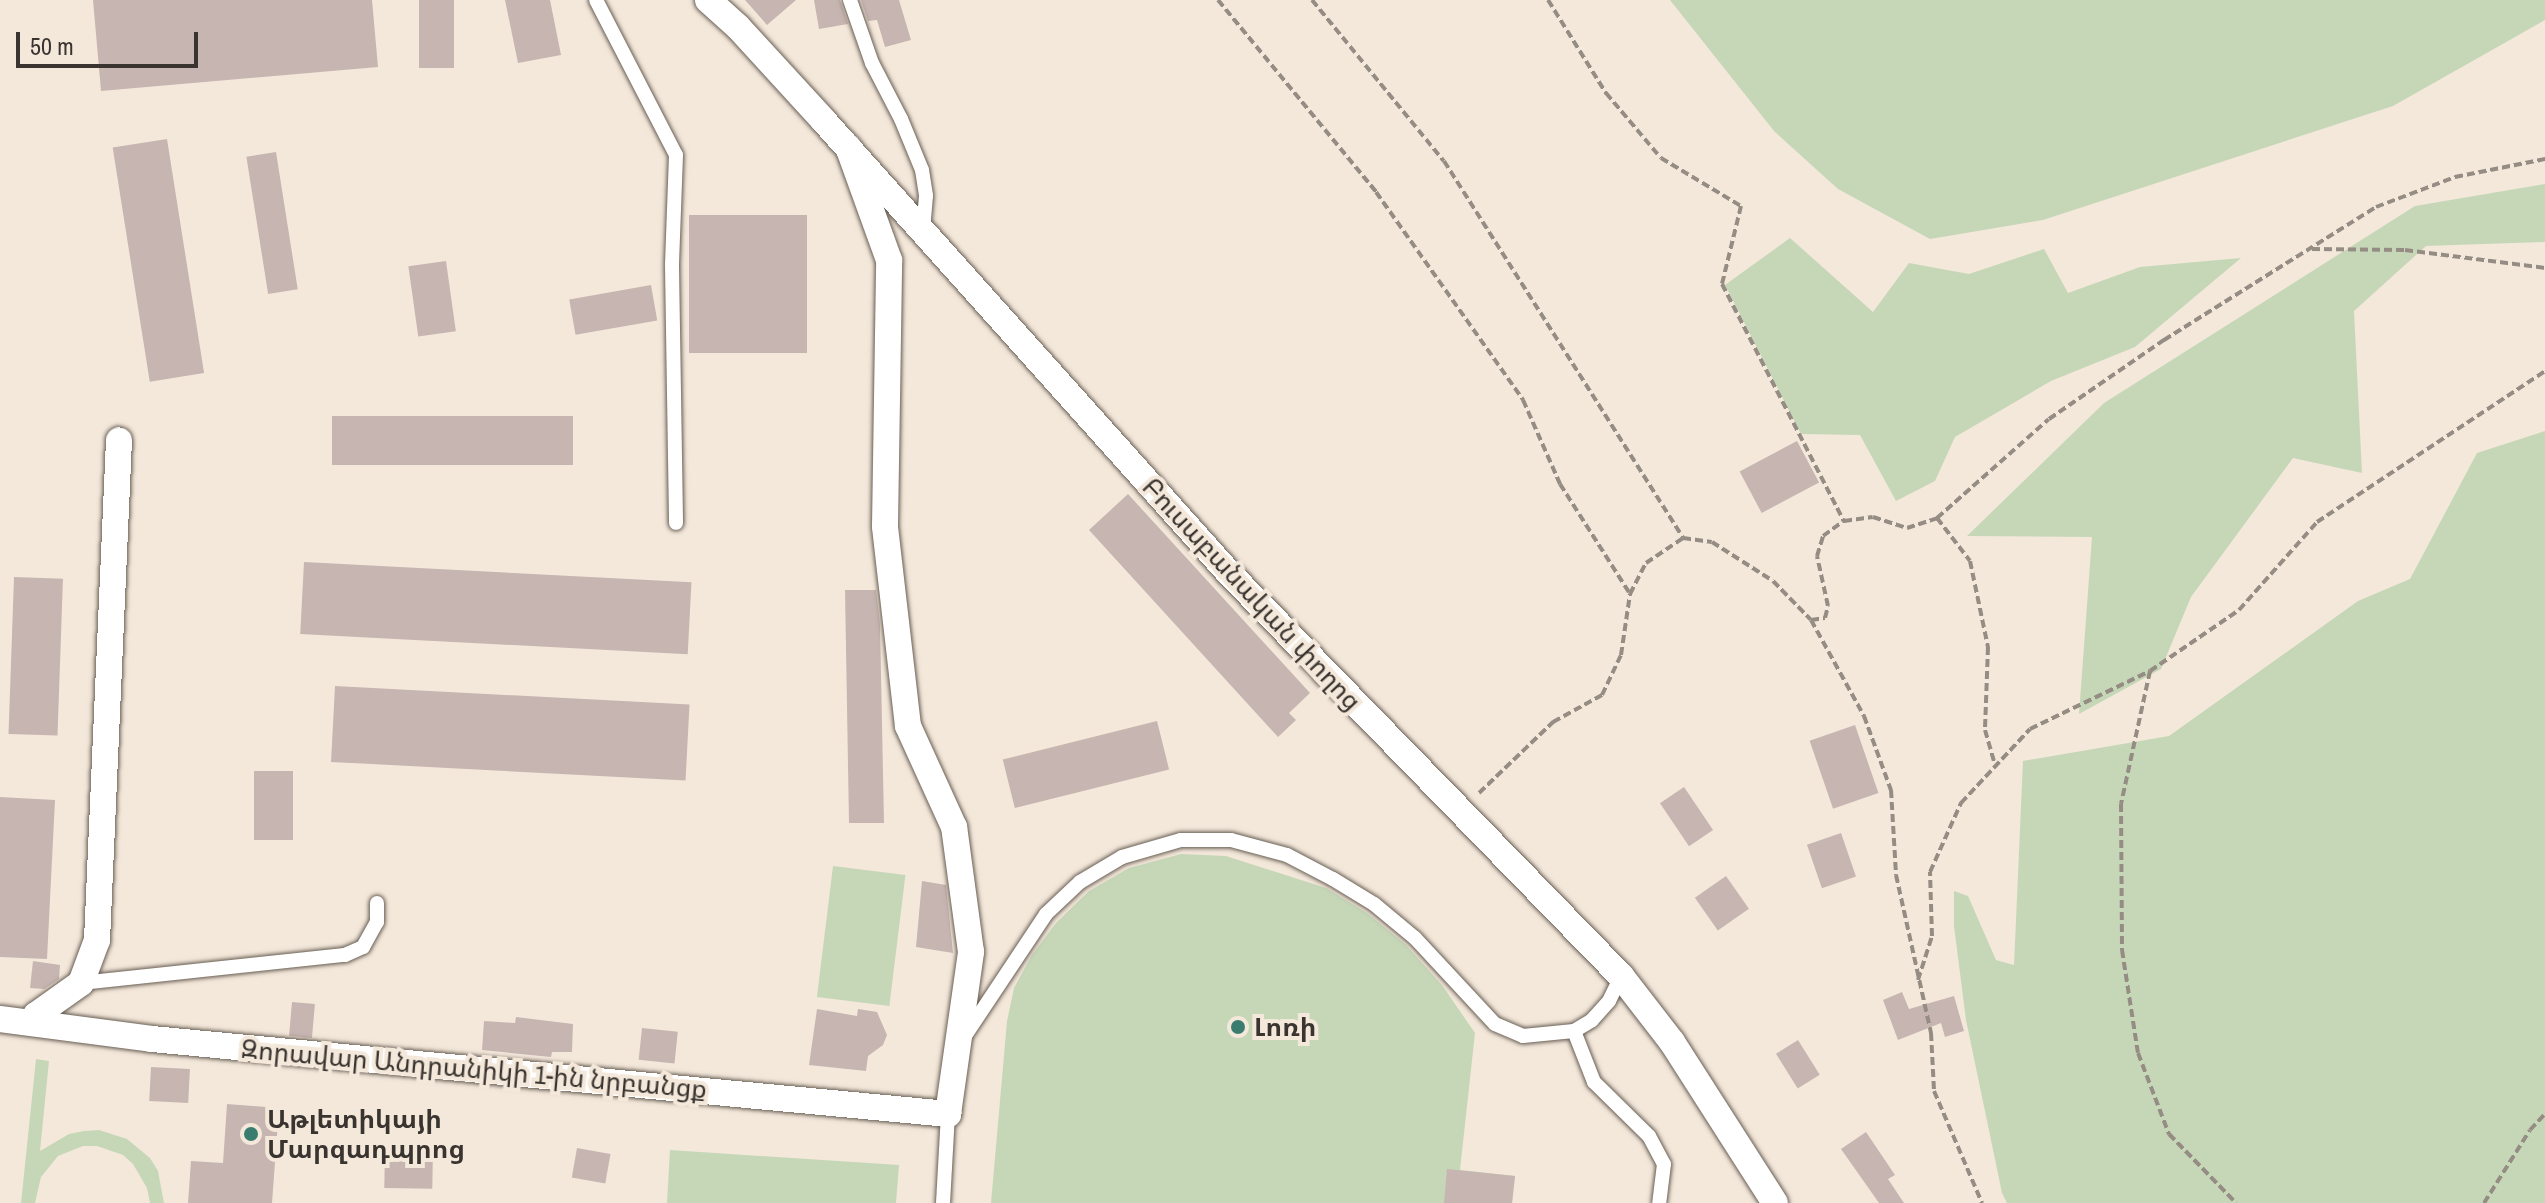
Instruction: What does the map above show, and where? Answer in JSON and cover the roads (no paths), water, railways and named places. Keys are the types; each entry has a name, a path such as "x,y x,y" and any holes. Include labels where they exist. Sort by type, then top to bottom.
{"street":[{"name":"Բուսաբանական փողոց","path":"712,2 848,147 1229,573 1621,976 1672,1042 1775,1203"},
{"path":"848,147 889,260 885,526 908,726 954,827 971,952 948,1114"},
{"path":"32,1023 36,1015 81,983 97,940 119,440"},
{"name":"Զորավար Անդրանիկի 1-ին նրբանցք","path":"0,1019 152,1039 948,1114"}],"lane":[{"path":"596,0 676,155 672,266 676,523"},
{"path":"850,0 872,63 901,119 922,170 926,196 923,232"},
{"path":"957,1046 990,1003 1046,914 1080,882 1122,857 1181,840 1231,840 1287,855 1374,904 1415,938 1495,1024 1523,1036 1574,1031 1592,1020 1609,1001 1621,976"},
{"path":"81,983 345,955 363,947 377,922 377,903"},
{"path":"1574,1031 1594,1082 1649,1136 1664,1164 1659,1203"},
{"path":"943,1203 948,1114"}],"place":[{"name":"Լոռի","path":"1238,1027"},
{"name":"Աթլետիկայի Մարզադպրոց","path":"251,1134"}]}
